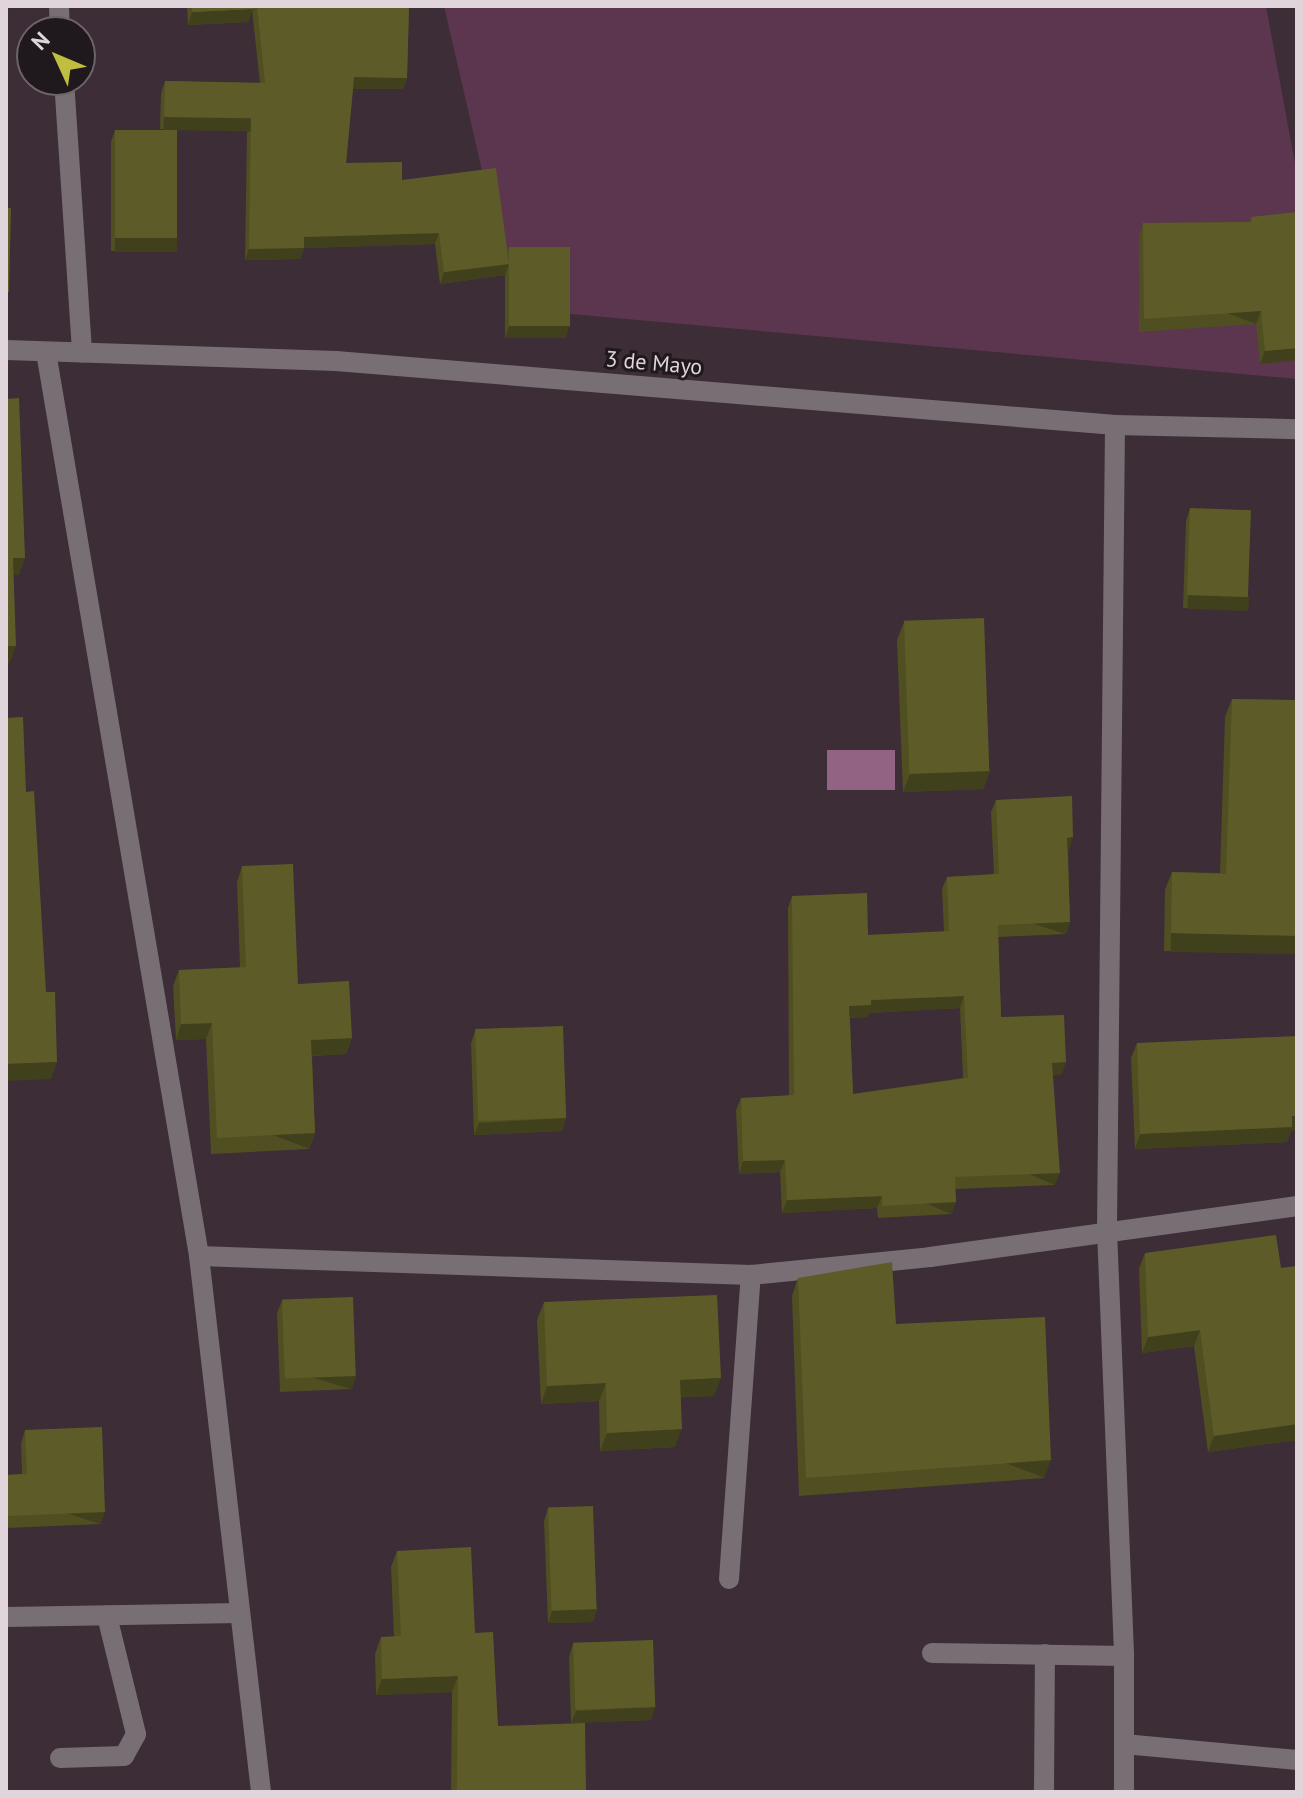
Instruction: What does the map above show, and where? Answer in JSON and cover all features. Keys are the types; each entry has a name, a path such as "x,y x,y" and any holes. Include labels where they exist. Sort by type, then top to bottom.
{"street":[{"path":"65,96 82,352"},
{"name":"3 de Mayo","path":"6,350 336,361 1115,425 1297,429"},
{"path":"46,352 199,1256 261,1792"},
{"path":"1115,425 1107,1230 1124,1656 1124,1792"},
{"path":"199,1256 751,1275 930,1257 1297,1206"},
{"path":"729,1579 751,1275"},
{"path":"6,1617 240,1613"},
{"path":"60,1758 124,1756 136,1734 107,1616"},
{"path":"932,1653 1124,1656"},
{"path":"1044,1792 1045,1654"},
{"path":"1124,1744 1297,1760"}],"shaded area":[{"path":"444,6 1266,6 1297,174 1297,379 514,309"},
{"path":"827,750 895,750 895,790 827,790"}],"building":[{"path":"192,6 253,6 253,9 192,12"},
{"path":"257,6 409,6 407,78 354,77 346,163 402,162 402,180 496,168 509,264 444,272 439,233 304,237 304,248 249,249 251,118 164,117 165,81 265,83"},
{"path":"115,130 177,130 177,238 115,238"},
{"path":"6,208 11,208 9,292 6,292"},
{"path":"1297,212 1297,348 1265,351 1261,311 1144,319 1143,223 1252,222 1251,217"},
{"path":"509,247 570,247 570,326 509,326"},
{"path":"19,398 25,558 13,558 16,646 6,646 6,399"},
{"path":"1190,508 1251,510 1248,597 1187,595"},
{"path":"984,618 989,771 909,774 904,621"},
{"path":"1232,699 1297,700 1297,936 1171,933 1172,872 1226,874"},
{"path":"23,717 26,792 34,791 46,992 55,992 57,1062 6,1064 6,718"},
{"path":"1072,796 1073,837 1067,838 1070,922 998,925 1001,1017 1064,1015 1066,1062 1052,1063 1060,1173 955,1177 956,1202 882,1206 882,1196 787,1200 785,1160 743,1161 741,1098 794,1095 792,896 867,893 868,935 949,931 947,877 999,874 996,800","holes":["964,996 968,1078 853,1094 849,1006 871,1005 871,1000"]},
{"path":"293,864 298,984 349,981 352,1038 311,1040 315,1133 217,1138 212,1023 181,1024 179,970 246,967 242,866"},
{"path":"563,1026 566,1118 478,1121 475,1029"},
{"path":"1297,1036 1297,1116 1292,1116 1292,1127 1140,1134 1137,1043"},
{"path":"1276,1235 1281,1268 1297,1266 1297,1424 1214,1436 1200,1330 1148,1337 1145,1253"},
{"path":"892,1262 896,1324 1045,1317 1051,1460 806,1478 798,1278"},
{"path":"717,1295 721,1378 680,1380 682,1429 607,1433 606,1383 547,1386 544,1302"},
{"path":"353,1297 356,1376 285,1378 282,1299"},
{"path":"102,1427 105,1512 6,1516 6,1475 27,1474 25,1430"},
{"path":"593,1506 597,1609 552,1611 548,1508"},
{"path":"471,1547 475,1633 493,1632 498,1726 585,1723 586,1792 457,1792 458,1676 382,1679 381,1637 401,1636 397,1551"},
{"path":"653,1640 655,1707 575,1710 573,1643"}]}
